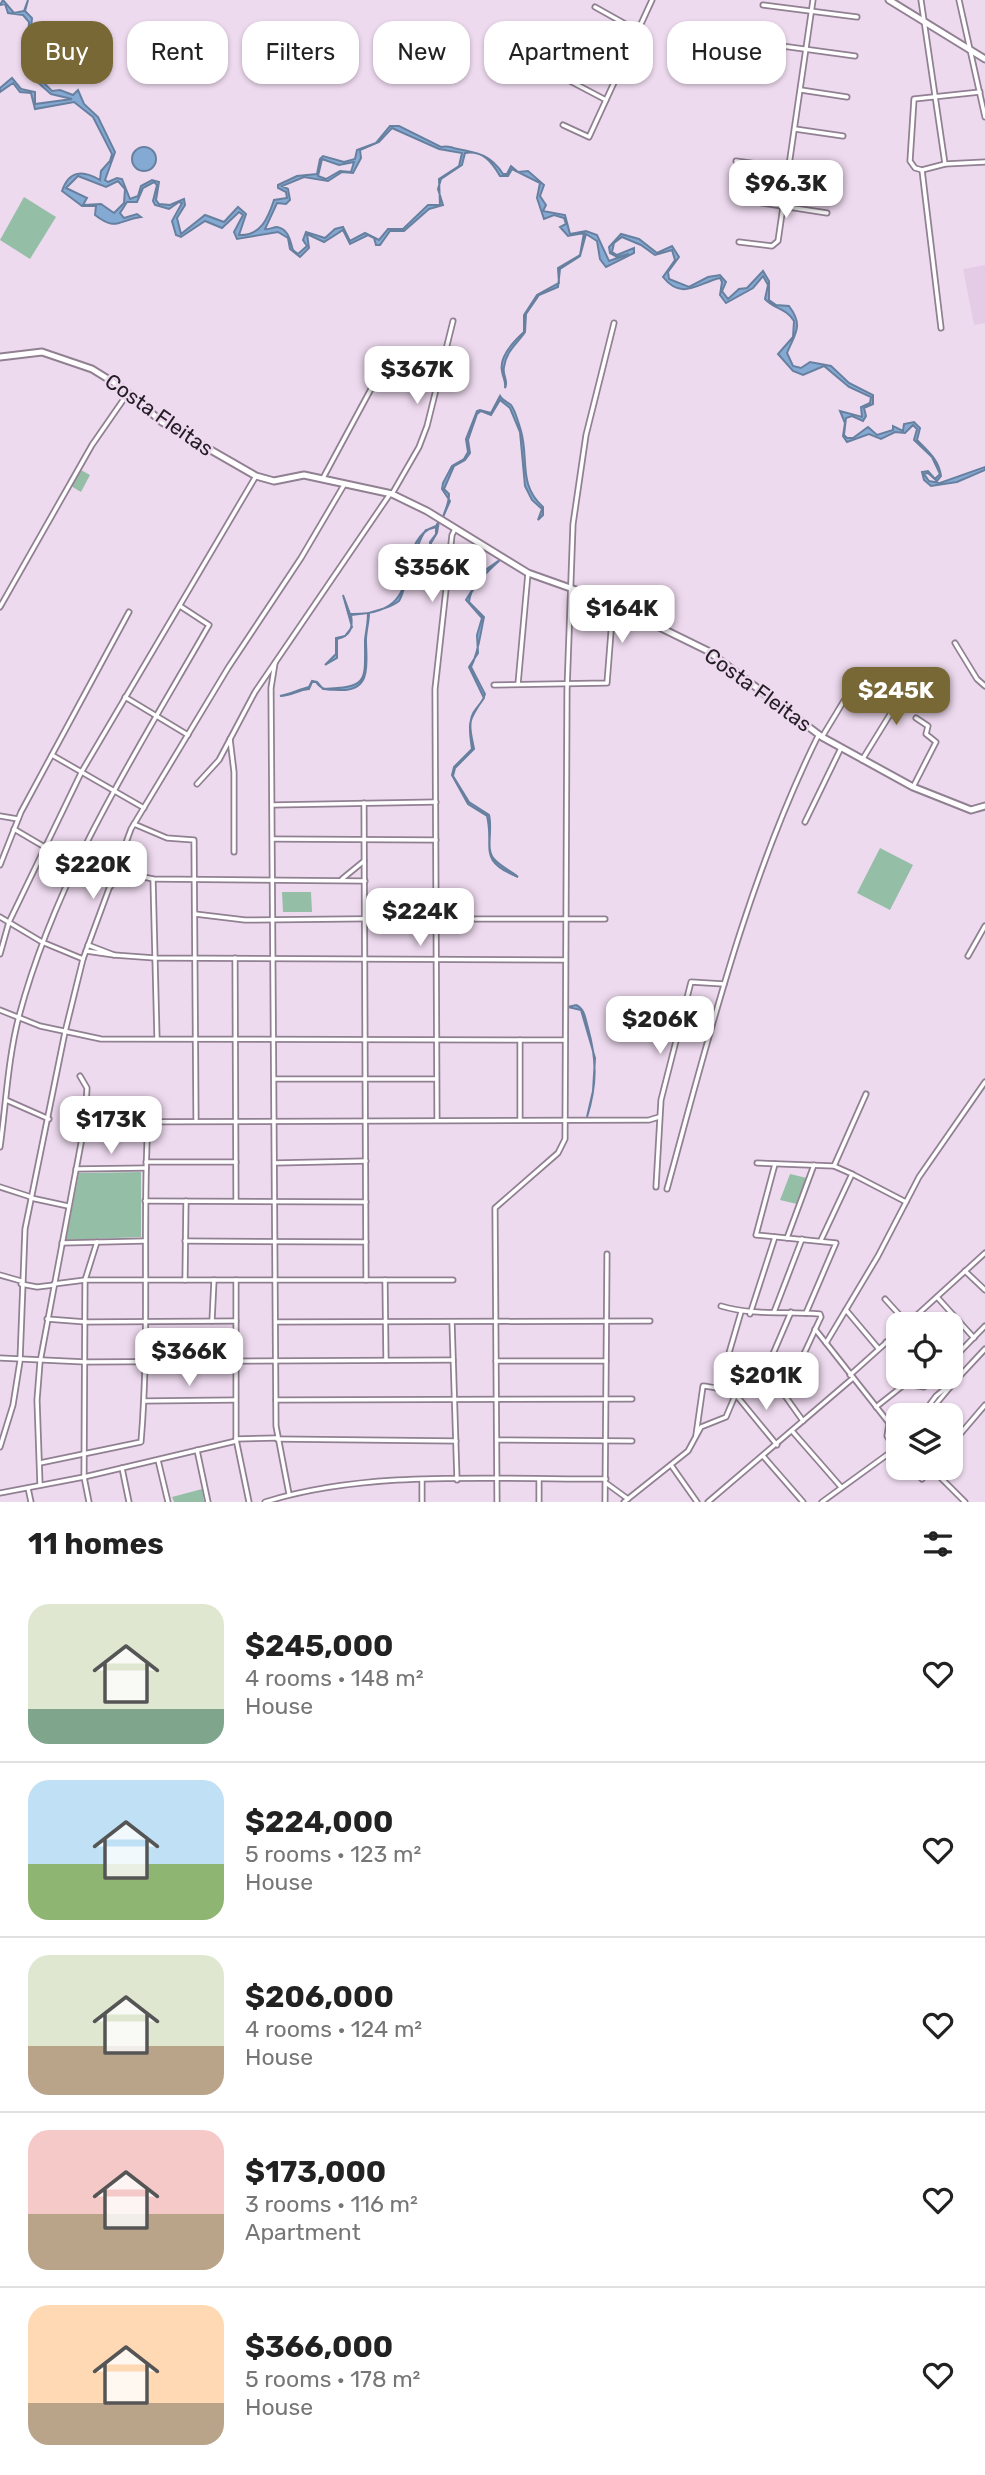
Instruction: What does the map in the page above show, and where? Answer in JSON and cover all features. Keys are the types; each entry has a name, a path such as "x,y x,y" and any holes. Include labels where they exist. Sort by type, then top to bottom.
{"main road":[{"path":"889,0 985,59"},
{"name":"Costa Fleitas","path":"0,357 34,351 55,355 97,371 162,422 256,476 274,481 295,475 323,478 391,494 456,528 528,573 614,604 716,656 821,736 913,788 970,809 978,810 985,806"}],"street":[{"path":"643,21 652,0"},
{"path":"739,242 775,245 784,207 813,0"},
{"path":"921,0 945,164"},
{"path":"959,0 985,117"},
{"path":"764,5 857,18"},
{"path":"595,7 620,21"},
{"path":"786,48 855,56"},
{"path":"576,84 606,100"},
{"path":"563,125 589,137 613,84"},
{"path":"801,90 847,97"},
{"path":"980,92 914,99 910,161 915,168 922,170 945,164 985,162"},
{"path":"795,129 843,136"},
{"path":"736,161 790,166 829,174"},
{"path":"922,170 941,328"},
{"path":"749,201 827,213"},
{"path":"197,784 211,771 275,663 391,494 419,447 427,426 453,321"},
{"path":"497,1502 495,1209 558,1153 565,1139 568,684 573,524 582,462 614,323"},
{"path":"323,478 371,389 385,379 411,376"},
{"path":"0,607 92,445 128,393"},
{"path":"0,954 9,922 82,771 256,476"},
{"path":"0,1447 13,1405 20,1361 21,1282 31,1198 65,1032 88,945 135,824 345,482"},
{"path":"437,1120 435,689 452,535 456,528"},
{"path":"518,684 528,573"},
{"path":"494,685 607,683 614,604"},
{"path":"0,1147 19,1018 43,942 75,864 209,625 180,606"},
{"path":"0,865 18,819 129,612"},
{"path":"955,643 977,679 985,686"},
{"path":"275,663 271,688 276,1400 277,1438 289,1494"},
{"path":"862,760 910,682"},
{"path":"667,1189 724,984 779,822 821,736 851,689"},
{"path":"125,697 188,735"},
{"path":"913,788 936,742 926,734 928,726 916,718"},
{"path":"230,739 234,772 234,852"},
{"path":"805,822 841,748"},
{"path":"52,755 144,808"},
{"path":"273,805 436,802"},
{"path":"364,803 366,1280"},
{"path":"0,816 18,819"},
{"path":"135,824 167,838 194,840 196,1120"},
{"path":"14,829 111,886"},
{"path":"273,839 436,840"},
{"path":"341,880 364,861"},
{"path":"116,872 153,879 365,881"},
{"path":"153,879 157,1038"},
{"path":"195,914 245,920 436,918"},
{"path":"0,917 43,942 83,959"},
{"path":"475,919 605,919"},
{"path":"968,956 985,926"},
{"path":"88,945 114,955"},
{"path":"86,951 155,958 565,960"},
{"path":"234,958 236,1201"},
{"path":"656,1187 659,1117 691,982 724,984"},
{"path":"0,1010 65,1032 101,1039 565,1040"},
{"path":"520,1040 520,1120"},
{"path":"40,1485 37,1400 40,1362 85,1122 87,1088 80,1076"},
{"path":"275,1079 436,1079"},
{"path":"826,1343 938,1147 985,1082"},
{"path":"834,1167 866,1094"},
{"path":"0,1099 48,1119"},
{"path":"85,1122 649,1120 659,1117"},
{"path":"40,1463 141,1442 147,1361 144,1241 148,1120"},
{"path":"275,1163 366,1161"},
{"path":"146,1162 236,1162"},
{"path":"757,1163 834,1167 907,1202"},
{"path":"775,1164 755,1235 836,1243 806,1313"},
{"path":"787,1238 814,1165"},
{"path":"76,1169 145,1168"},
{"path":"821,1240 852,1174"},
{"path":"0,1187 31,1198 68,1206"},
{"path":"145,1201 366,1202"},
{"path":"185,1280 186,1201"},
{"path":"750,1314 775,1237"},
{"path":"774,1312 802,1239"},
{"path":"61,1243 144,1241"},
{"path":"185,1241 366,1242"},
{"path":"89,1502 84,1477 85,1280 97,1242"},
{"path":"920,1312 985,1253"},
{"path":"606,1502 607,1254"},
{"path":"965,1271 985,1290"},
{"path":"0,1275 37,1287 85,1280 453,1280"},
{"path":"212,1321 214,1280"},
{"path":"236,1280 236,1440 249,1502"},
{"path":"385,1280 386,1360"},
{"path":"937,1297 974,1338"},
{"path":"885,1299 896,1312"},
{"path":"696,1435 702,1387 736,1393 778,1386 796,1371 821,1315 791,1312 750,1314 721,1306"},
{"path":"846,1310 878,1349"},
{"path":"719,1388 741,1312"},
{"path":"757,1391 791,1312"},
{"path":"47,1319 86,1322 236,1321"},
{"path":"276,1322 650,1321"},
{"path":"452,1322 457,1480"},
{"path":"963,1349 985,1326"},
{"path":"815,1329 886,1419"},
{"path":"708,1502 793,1432 886,1342"},
{"path":"963,1373 985,1349"},
{"path":"0,1358 40,1362 453,1360"},
{"path":"496,1361 606,1362"},
{"path":"778,1386 803,1421"},
{"path":"876,1407 899,1389"},
{"path":"932,1403 945,1389"},
{"path":"936,1403 948,1389"},
{"path":"264,1502 289,1494 422,1479 606,1481 626,1500 690,1449 704,1425 726,1417 736,1393"},
{"path":"736,1393 777,1445"},
{"path":"276,1400 632,1399"},
{"path":"144,1401 234,1400"},
{"path":"963,1431 985,1405"},
{"path":"793,1432 841,1488"},
{"path":"0,1493 84,1477 236,1440 277,1438 456,1441"},
{"path":"497,1440 632,1441"},
{"path":"197,1450 208,1502"},
{"path":"763,1456 803,1502"},
{"path":"822,1502 886,1458"},
{"path":"158,1460 168,1502"},
{"path":"671,1465 697,1502"},
{"path":"122,1468 129,1502"},
{"path":"422,1479 422,1502"},
{"path":"539,1479 539,1502"},
{"path":"943,1480 965,1502"},
{"path":"28,1488 31,1502"}],"shaded area":[{"path":"985,265 985,323 974,325 963,269"}],"green space":[{"path":"24,197 56,217 30,259 0,240"},
{"path":"81,470 90,475 81,492 71,486"},
{"path":"880,848 913,865 890,910 857,893"},
{"path":"282,892 311,892 312,912 283,912"},
{"path":"141,1172 141,1237 66,1240 79,1173"},
{"path":"790,1174 807,1178 797,1204 780,1200"},
{"path":"202,1489 204,1502 174,1502 172,1497"}],"water":[{"path":"3,0 14,13 24,11 28,0 25,11 32,21 23,15 8,13 5,4 0,5"},
{"path":"12,78 21,89 35,92 35,104 72,99 51,94 40,84 45,84 52,91 60,90 73,95 78,90 84,104 98,117 115,152 105,180 108,182 122,179 130,199 138,196 141,186 152,180 159,182 156,200 159,204 170,205 184,199 185,205 177,218 181,234 205,215 224,222 238,207 246,214 239,235 253,232 263,225 274,200 287,198 286,192 278,188 278,185 297,176 317,174 320,159 323,156 344,162 355,159 357,150 376,143 390,126 399,126 441,147 448,146 475,153 465,153 462,165 441,179 439,185 439,179 459,166 462,153 439,149 392,128 379,142 360,150 361,158 353,173 342,172 328,181 304,177 282,186 288,189 290,200 286,204 277,203 265,229 277,227 284,230 288,236 293,250 298,254 307,246 303,240 306,232 325,238 335,229 343,227 350,241 365,233 379,240 388,229 403,229 428,205 440,205 440,194 443,205 429,209 404,231 390,231 380,245 376,245 374,238 368,235 350,244 343,230 324,242 307,234 309,248 300,257 290,249 288,238 278,232 237,239 234,232 243,215 239,212 222,228 205,221 181,237 176,235 172,221 182,203 179,202 169,209 155,205 153,201 157,185 154,182 143,188 137,202 127,202 120,213 124,218 137,214 141,217 118,224 102,220 95,215 96,206 82,206 62,191 68,179 77,174 100,180 101,171 110,161 112,154 93,117 74,102 35,109 31,93 20,92 13,83 0,92 0,88","holes":["322,159 339,165 354,162 351,172 340,171 326,179 318,176","78,176 106,187 118,181 125,189 124,203 114,213 101,204 83,205 87,198 66,188"]},
{"path":"144,147 155,154 156,159 149,170 144,171 133,164 132,159 139,148"},
{"path":"483,156 494,163 503,174 507,174 511,166 518,172 512,169 508,176 500,176"},
{"path":"528,171 544,185 540,196 546,205 543,211 565,215 570,234 586,231 597,235 609,261 629,254 617,257 610,253 609,247 621,234 639,239 657,253 672,246 679,257 668,272 669,279 689,287 708,277 720,275 726,282 722,291 728,299 739,289 747,288 763,271 769,281 769,300 776,305 789,306 796,319 797,330 787,353 793,366 801,368 810,362 831,366 849,383 873,395 873,404 864,408 866,416 863,421 852,416 846,418 844,435 847,438 853,438 868,427 877,435 893,430 893,426 903,431 904,424 914,422 920,428 917,440 932,456 940,470 941,476 937,481 928,473 924,474 929,481 940,483 985,467 985,470 957,482 931,486 924,480 922,472 928,471 935,479 940,474 932,457 914,440 917,429 913,425 905,433 895,432 881,439 869,434 847,442 843,436 845,423 840,411 862,417 861,407 870,403 871,397 849,387 824,366 803,375 793,371 778,354 793,337 794,321 787,313 765,299 768,285 763,276 753,288 726,303 720,295 720,278 684,289 670,284 663,277 675,260 672,250 655,255 622,237 614,243 612,252 617,255 634,248 634,253 606,267 600,259 597,241 586,234 580,256 560,269 559,280 558,268 580,255 584,233 568,236 560,227 566,224 564,218 554,215 544,219 537,198 540,183 518,172"},
{"path":"558,283 558,287 539,295 526,314 525,332 505,361 505,388 503,360 524,332 524,315 537,295"},
{"path":"500,396 511,405 517,417 523,441 527,481 535,499 543,507 543,515 538,520 542,509 532,500 525,486 520,432 510,408 500,400 491,415 481,411 477,414 468,440 470,453 465,460 454,466 444,489 449,494 449,499 442,489 443,483 452,466 464,459 468,452 466,439 477,411 480,410 491,413"},
{"path":"439,521 437,533 431,543 432,567 430,542 436,534 436,527 433,528"},
{"path":"424,533 399,601 379,610 392,603 401,591 414,547"},
{"path":"501,559 482,578 470,596 469,602 484,617 478,648 477,635 482,618 466,600 484,571"},
{"path":"343,595 350,614 372,612 369,613 366,633 365,674 358,686 351,689 325,689 357,684 364,673 365,640 368,613 351,615 351,625"},
{"path":"345,636 337,639 337,658 325,665 336,654 336,638"},
{"path":"475,658 471,667 485,694 484,698 469,667"},
{"path":"312,681 317,682 322,688 312,682 309,689 280,696 309,687"},
{"path":"470,729 474,749 455,768 453,776 469,802 489,815 491,855 518,877 505,871 492,859 490,852 487,816 468,804 452,775 454,767 472,749"},
{"path":"576,1005 581,1009 584,1014 593,1052 581,1010 568,1007"}]}
